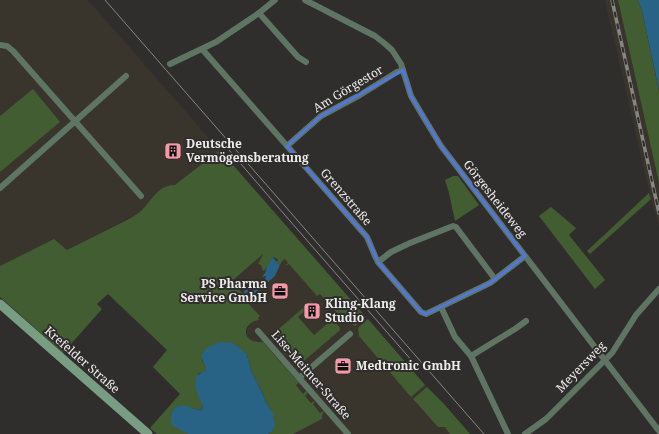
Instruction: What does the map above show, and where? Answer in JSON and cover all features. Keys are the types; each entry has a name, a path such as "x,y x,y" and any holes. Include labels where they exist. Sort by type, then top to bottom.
{"main road":[{"name":"Krefelder Straße","path":"0,304 148,434"}],"street":[{"path":"170,64 216,42 259,13 275,0"},
{"name":"Görgesheideweg","path":"304,0 363,30 384,43 392,50 401,64 411,96 441,146 659,431"},
{"path":"259,13 298,57 306,62"},
{"path":"0,45 7,46 13,51 141,196"},
{"name":"Grenzstraße","path":"202,49 367,237 378,262 421,312 426,314 490,283 525,256"},
{"name":"Am Görgestor","path":"287,146 321,116 403,70"},
{"path":"0,188 126,76"},
{"path":"378,262 391,252 410,242 452,226 456,227 495,279"},
{"name":"Meyersweg","path":"525,434 546,418 612,353 636,315 659,289"},
{"path":"441,307 455,337 471,356 508,434"},
{"path":"471,356 526,321"},
{"name":"Lise-Meitner-Straße","path":"258,331 348,434"},
{"path":"299,378 350,334"}],"highlighted area":[{"path":"403,70 411,96 441,146 525,256 490,283 426,314 421,312 378,262 367,237 287,146 321,116"}],"shaded area":[{"path":"0,0 88,0 425,385 470,434 293,434 322,419 324,412 323,411 321,414 313,404 314,401 311,403 305,396 308,393 304,394 296,385 298,383 258,343 247,338 248,326 251,322 259,319 152,197 150,202 137,214 67,250 54,239 0,266"},
{"path":"605,0 618,0 659,183 659,226 651,199"}],"green space":[{"path":"618,0 638,0 642,11 659,91 659,183"},
{"path":"33,89 60,122 0,172 0,116"},
{"path":"220,150 366,317 355,326 352,324 347,324 320,294 317,296 289,264 286,265 288,263 285,259 280,265 276,258 272,257 270,264 263,271 261,265 258,264 263,254 232,281 248,300 246,301 260,316 258,318 259,320 253,322 247,328 247,336 250,340 263,342 299,383 296,385 303,394 306,391 308,393 305,396 311,403 314,401 315,402 313,404 320,413 323,411 324,412 322,419 293,434 268,434 271,432 271,410 252,373 247,355 216,344 205,350 202,360 206,370 198,374 203,409 199,410 183,406 175,410 171,415 188,434 157,434 150,428 180,394 153,367 167,350 108,294 97,304 102,309 63,353 0,297 0,266 54,239 67,250 129,219 142,210 158,191 175,185"},
{"path":"453,176 458,176 479,205 455,221 445,180"},
{"path":"649,193 651,199 590,254 587,251"},
{"path":"551,207 576,228 569,235 605,280 595,289 539,216"},
{"path":"311,301 313,304 298,317 314,335 333,319 340,330 304,361 300,362 295,360 273,334"},
{"path":"368,319 425,385 411,397 359,336 358,328"},
{"path":"427,387 470,434 450,434 445,427 438,427 413,399"}],"water":[{"path":"638,0 659,0 659,90 642,11"},
{"path":"272,257 280,265 275,276 268,282 265,279 266,276 262,277"},
{"path":"263,279 266,283 248,300 243,294 249,282 256,280 257,283 263,281"},
{"path":"221,342 232,343 247,355 252,373 273,414 275,426 268,434 188,434 172,425 171,417 175,408 179,406 188,406 200,410 203,409 196,389 196,378 199,374 206,370 202,359 204,351"}],"tram line":[{"path":"105,0 484,434"},
{"path":"223,143 413,362"}],"railway":[{"path":"612,0 659,213"}],"place":[{"name":"Deutsche Vermögensberatung","path":"173,151"},
{"name":"PS Pharma Service GmbH","path":"280,291"},
{"name":"Kling-Klang Studio","path":"312,311"},
{"name":"Medtronic GmbH","path":"343,366"}]}
